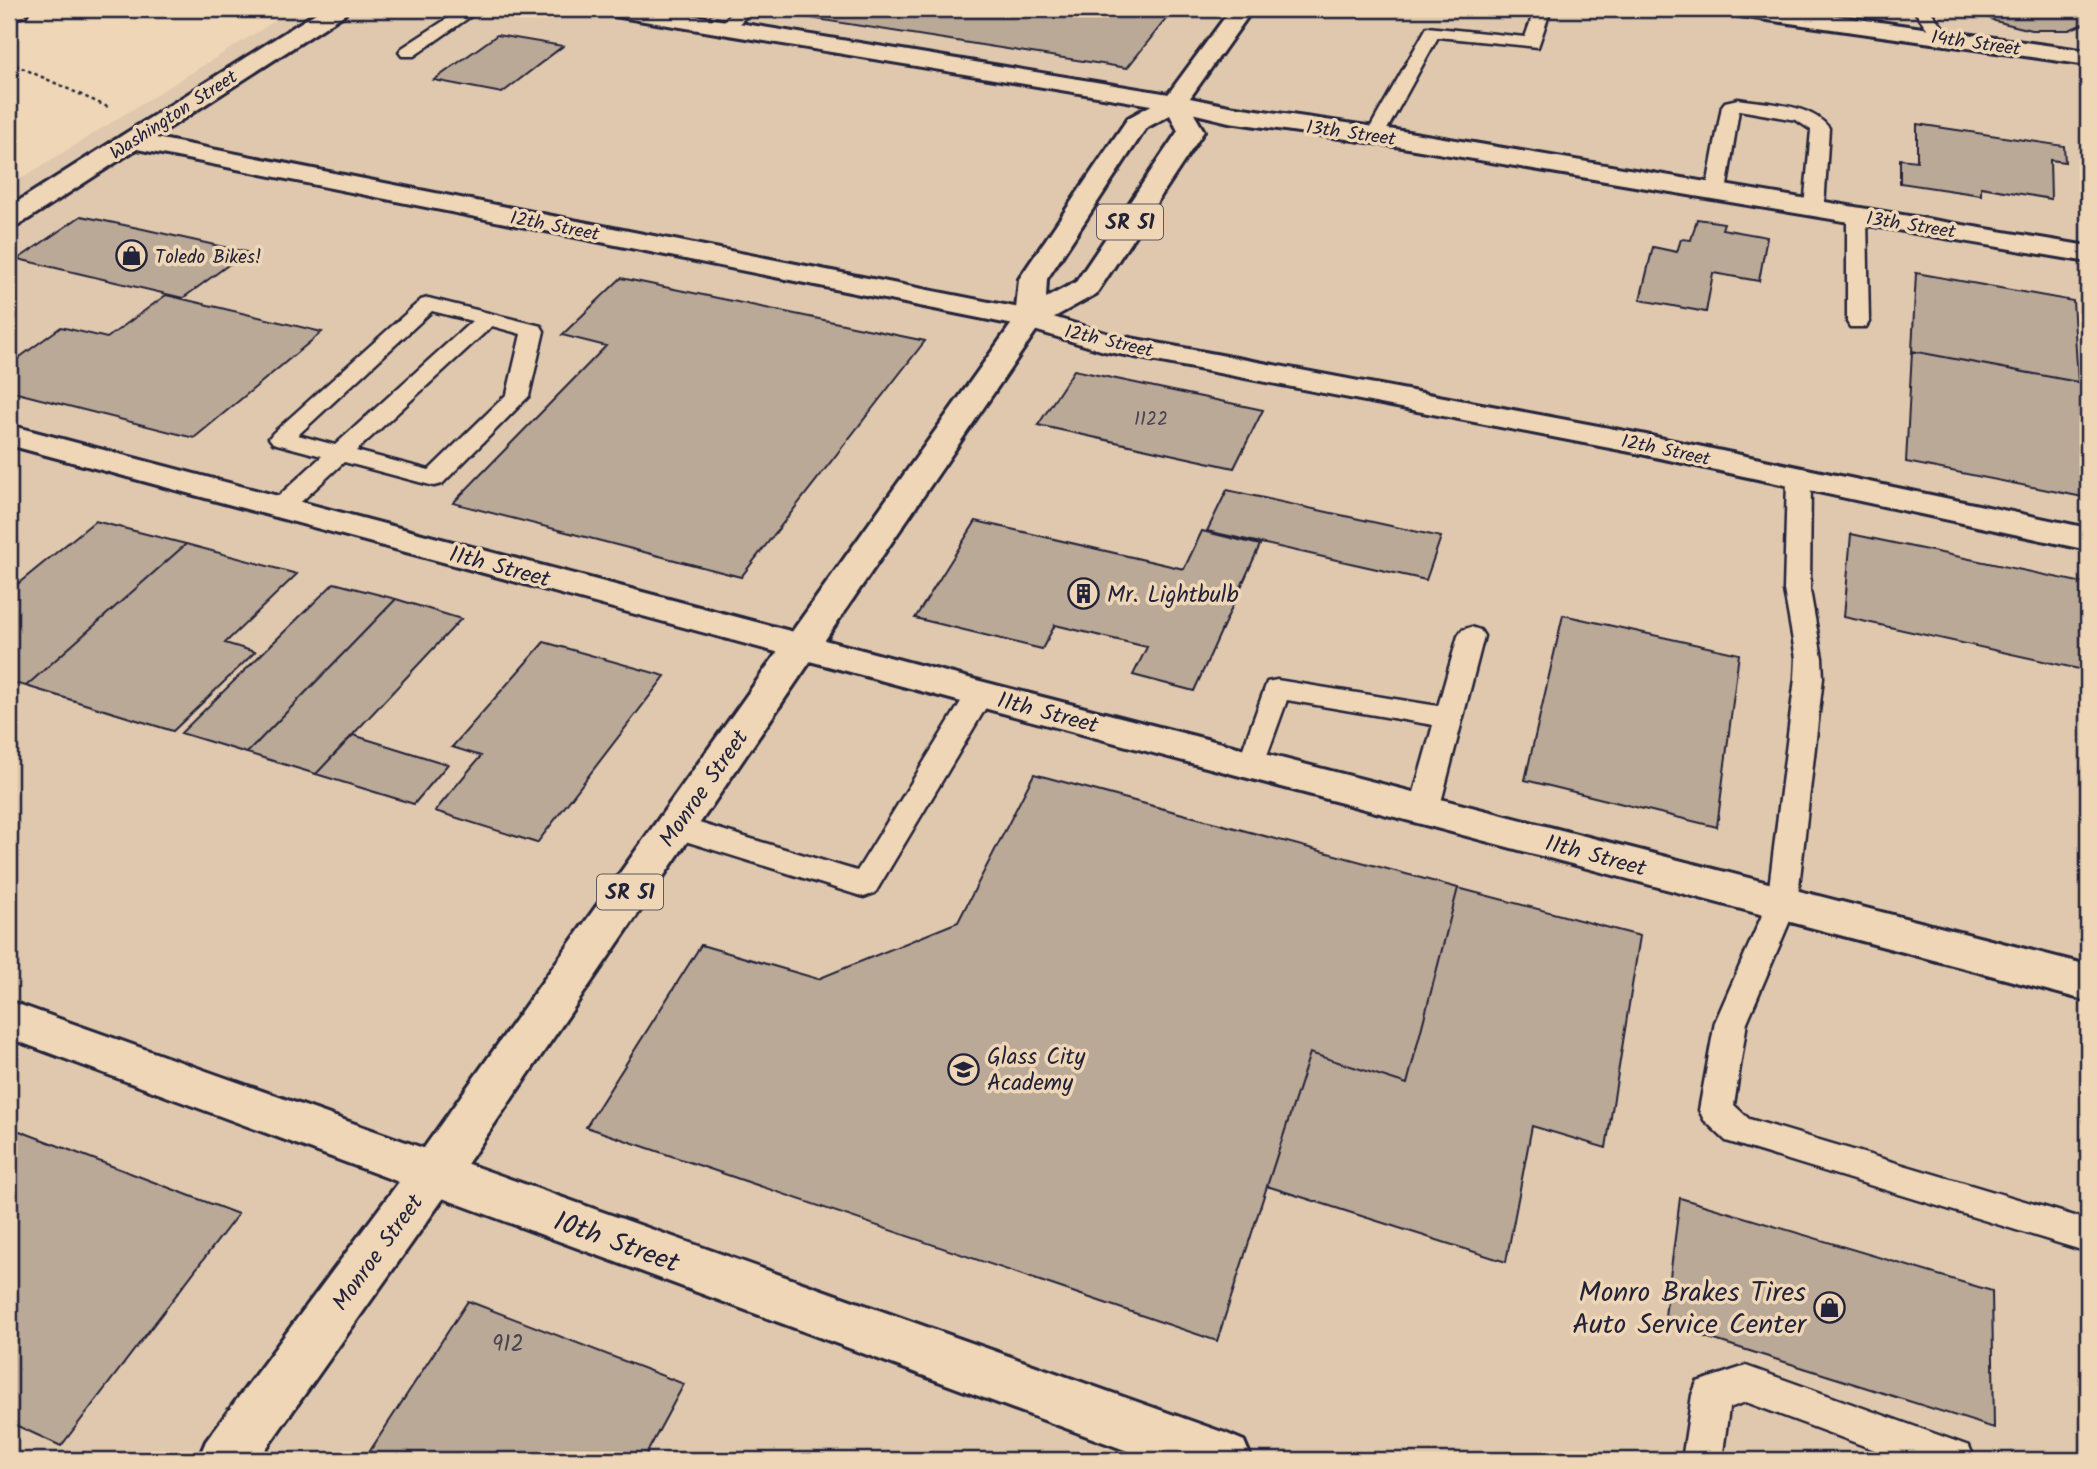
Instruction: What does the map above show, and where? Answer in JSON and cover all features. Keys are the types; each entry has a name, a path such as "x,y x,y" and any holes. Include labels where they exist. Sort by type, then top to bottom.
{"street":[{"name":"Washington Street","path":"9,219 337,9"},
{"name":"13th Street","path":"614,9 1175,102 1229,114 1375,135 2088,254"},
{"name":"SR 51","path":"1030,319 1033,279 1137,123 1175,102 1242,9"},
{"name":"14th Street","path":"1739,9 2088,58"},
{"name":"Monroe Street","path":"225,1460 433,1174 1030,319 1086,288 1192,131 1175,102"},
{"name":"12th Street","path":"131,141 1030,319 1104,342 1642,444 2088,539"},
{"name":"11th Street","path":"9,435 980,694 2088,983"},
{"name":"10th Street","path":"9,1019 1225,1460"}],"lane":[{"path":"408,52 473,9"},
{"path":"726,27 745,9"},
{"path":"1375,135 1433,30 1532,43 1543,9"},
{"path":"1921,9 1943,38"},
{"path":"1716,192 1731,106 1738,104 1802,115 1820,128 1814,208"},
{"path":"1857,216 1858,322"},
{"path":"428,304 488,318 533,331 518,396 434,479 281,438 428,304"},
{"path":"281,507 488,318"},
{"path":"1799,479 1797,590 1809,658 1809,678 1782,904 1731,1022 1716,1110 1738,1131 2088,1236"},
{"path":"1423,810 1471,636"},
{"path":"1251,765 1277,689 1448,718"},
{"path":"676,827 864,885 980,694"},
{"path":"1702,1460 1711,1395 1746,1384 1955,1460"}],"path":[{"path":"9,62 110,108"}],"shaded area":[{"path":"294,9 2088,9 2088,1460 9,1460 9,186"}],"building":[{"path":"776,9 1174,9 1127,68 772,12"},
{"path":"1971,9 2088,9 2088,22 2069,30 2031,30 1995,21"},
{"path":"497,35 563,46 502,93 434,80"},
{"path":"1917,124 2064,146 2065,162 2050,160 2051,199 1981,187 1981,195 1900,183 1900,159 1917,161"},
{"name":"Toledo Bikes!","path":"81,216 246,252 183,298 18,259"},
{"path":"1697,219 1724,223 1722,229 1767,237 1759,281 1713,273 1706,312 1640,300 1653,247 1677,252 1681,239 1691,240"},
{"path":"1916,273 2073,301 2078,382 1912,351"},
{"path":"621,278 925,341 741,577 453,503 606,346 562,335"},
{"path":"166,295 322,332 194,438 9,391 9,365 61,327 107,338"},
{"path":"1912,351 2088,384 2088,498 1906,462"},
{"path":"1074,370 1263,410 1234,468 1038,425"},
{"path":"1227,490 1441,537 1426,580 1207,531"},
{"path":"95,521 186,544 26,686 9,682 9,591"},
{"name":"Mr. Lightbulb","path":"976,521 1184,569 1202,531 1260,545 1194,691 1133,675 1147,647 1055,625 1042,649 915,618"},
{"path":"1851,534 2088,584 2088,671 1844,617"},
{"path":"186,544 297,574 225,643 255,652 173,731 26,686"},
{"path":"334,583 396,599 247,753 181,733"},
{"path":"396,599 461,619 316,774 247,753"},
{"path":"1563,615 1739,654 1717,827 1525,780"},
{"path":"544,642 665,676 537,843 435,811 481,756 452,747"},
{"path":"353,735 448,764 414,804 316,774"},
{"name":"Glass City Academy","path":"1034,774 1458,888 1407,1084 1310,1053 1217,1341 586,1127 701,945 818,979 958,922"},
{"path":"1458,888 1640,936 1606,1148 1532,1126 1506,1262 1267,1186 1310,1053 1407,1084"},
{"path":"9,1127 238,1214 61,1446 9,1422"},
{"name":"Monro Brakes Tires Auto Service Center","path":"1680,1198 1992,1291 1994,1428 1664,1324"},
{"path":"468,1301 684,1384 643,1460 364,1460"}],"place":[{"name":"Toledo Bikes!","path":"132,256"},
{"name":"Mr. Lightbulb","path":"1084,594"},
{"name":"Glass City Academy","path":"964,1069"},
{"name":"Monro Brakes Tires Auto Service Center","path":"1829,1307"}]}
